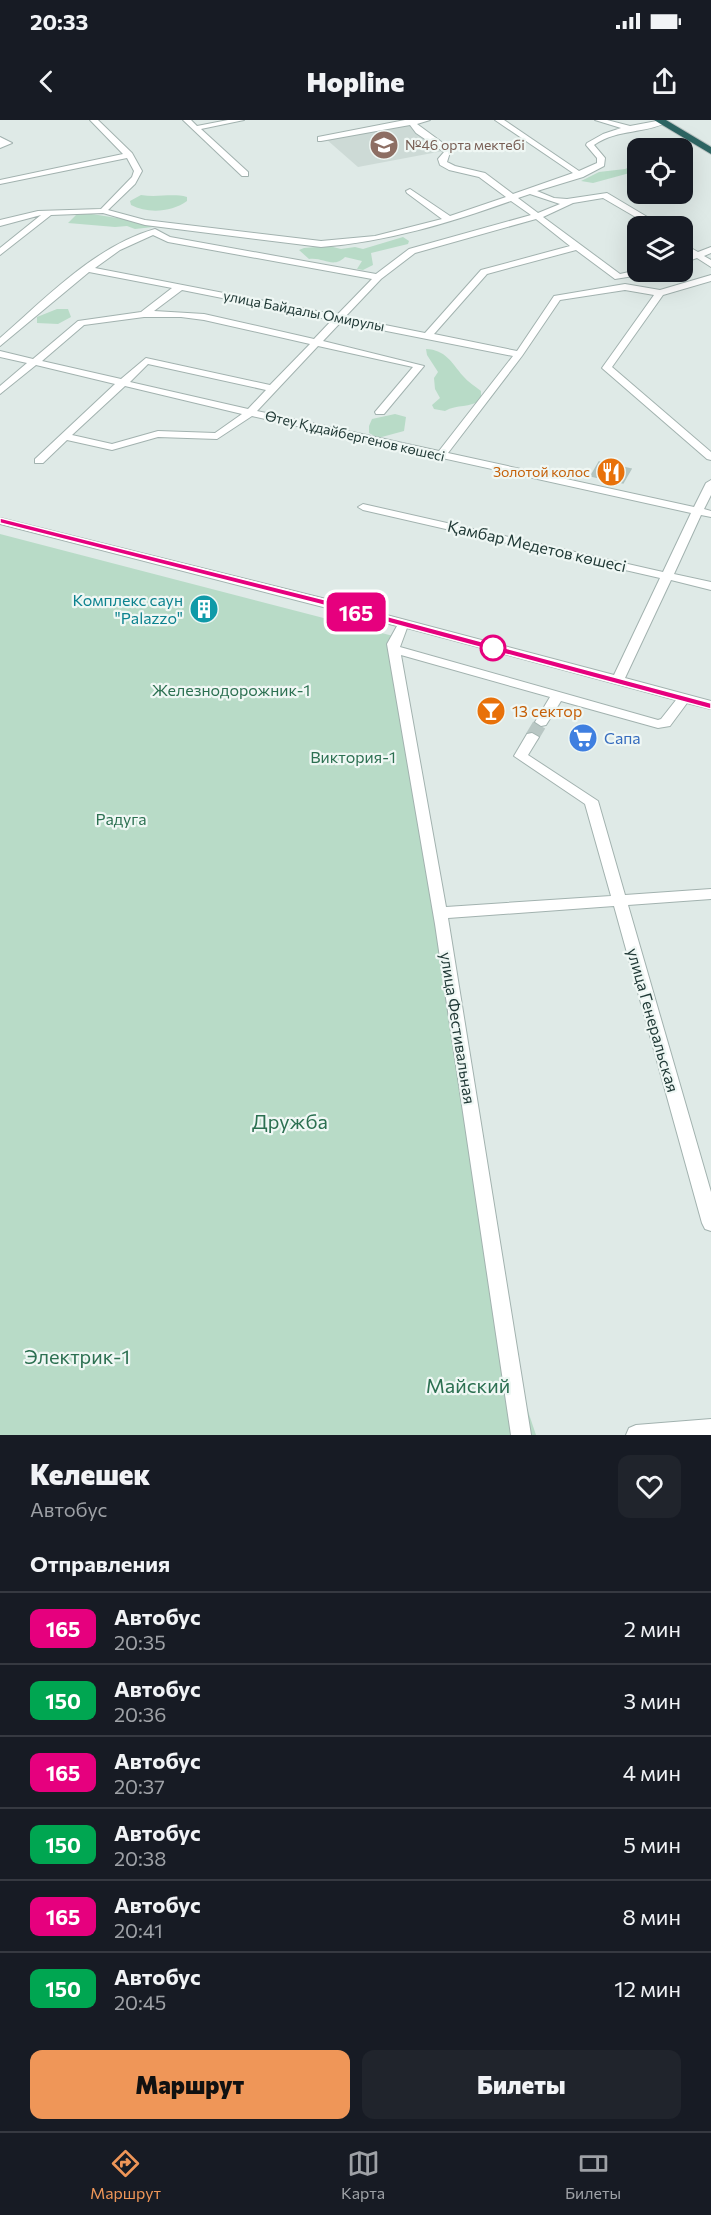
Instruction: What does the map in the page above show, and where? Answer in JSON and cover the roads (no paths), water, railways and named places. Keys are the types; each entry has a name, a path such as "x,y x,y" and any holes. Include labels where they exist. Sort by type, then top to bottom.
{"highway":[{"path":"661,121 711,151"}],"street":[{"path":"94,120 129,155 138,171 137,175 103,211"},
{"path":"187,120 245,174"},
{"path":"196,128 240,120"},
{"path":"321,139 426,120"},
{"path":"499,120 580,174"},
{"path":"599,120 632,129"},
{"path":"411,121 419,131 448,151 442,159 444,163 482,175 618,277 625,287"},
{"path":"66,437 112,447 158,434 217,436 250,413 378,277 412,251 500,215 515,198 601,164 601,158 591,144 661,121"},
{"path":"0,139 8,143 0,146"},
{"path":"0,182 129,155"},
{"path":"410,191 448,219"},
{"path":"531,191 549,200 569,203"},
{"path":"0,223 50,212 103,211 145,222 321,244 342,243 448,219 500,215 537,216 569,203 604,195 639,216"},
{"path":"0,252 50,212"},
{"path":"0,343 88,269 134,238 155,232 167,225"},
{"path":"402,231 421,248"},
{"path":"155,232 168,239 378,277"},
{"path":"427,336 484,272 577,247"},
{"path":"693,258 711,250"},
{"path":"693,251 711,264"},
{"name":"улица Байдалы Омирулы","path":"88,269 519,354"},
{"path":"618,277 627,275"},
{"path":"441,455 519,354 557,298 625,287 660,293 711,278"},
{"path":"144,314 180,287"},
{"path":"660,293 606,369 711,457"},
{"path":"0,391 81,323 144,314 182,314 419,366 380,411"},
{"name":"Өтеу Құдайбергенов көшесі","path":"0,354 250,413 711,514"},
{"path":"39,461 146,361 273,389"},
{"path":"618,680 711,483"},
{"name":"Қамбар Медетов көшесі","path":"363,507 711,585"},
{"path":"0,521 322,602 711,705"},
{"path":"404,625 393,644 394,650 661,724 665,723 684,698"},
{"name":"улица Фестивальная","path":"394,650 440,913 521,1435"},
{"path":"541,722 557,696"},
{"name":"улица Генеральская","path":"532,737 521,756 591,801 711,1222"},
{"path":"440,913 711,894"},
{"path":"636,1435 711,1429"}],"tunnel":[{"path":"532,737 541,722"}],"place":[{"name":"№46 орта мектебі","path":"384,145"},
{"name":"Золотой колос","path":"611,472"},
{"name":"Комплекс саун \"Palazzo\"","path":"204,609"},
{"name":"13 сектор","path":"491,711"},
{"name":"Сапа","path":"583,738"}],"park label":[{"name":"Железнодорожник-1","path":"231,690"},
{"name":"Виктория-1","path":"353,757"},
{"name":"Радуга","path":"121,819"},
{"name":"Дружба","path":"290,1122"},
{"name":"Электрик-1","path":"77,1357"},
{"name":"Майский","path":"468,1386"}]}
